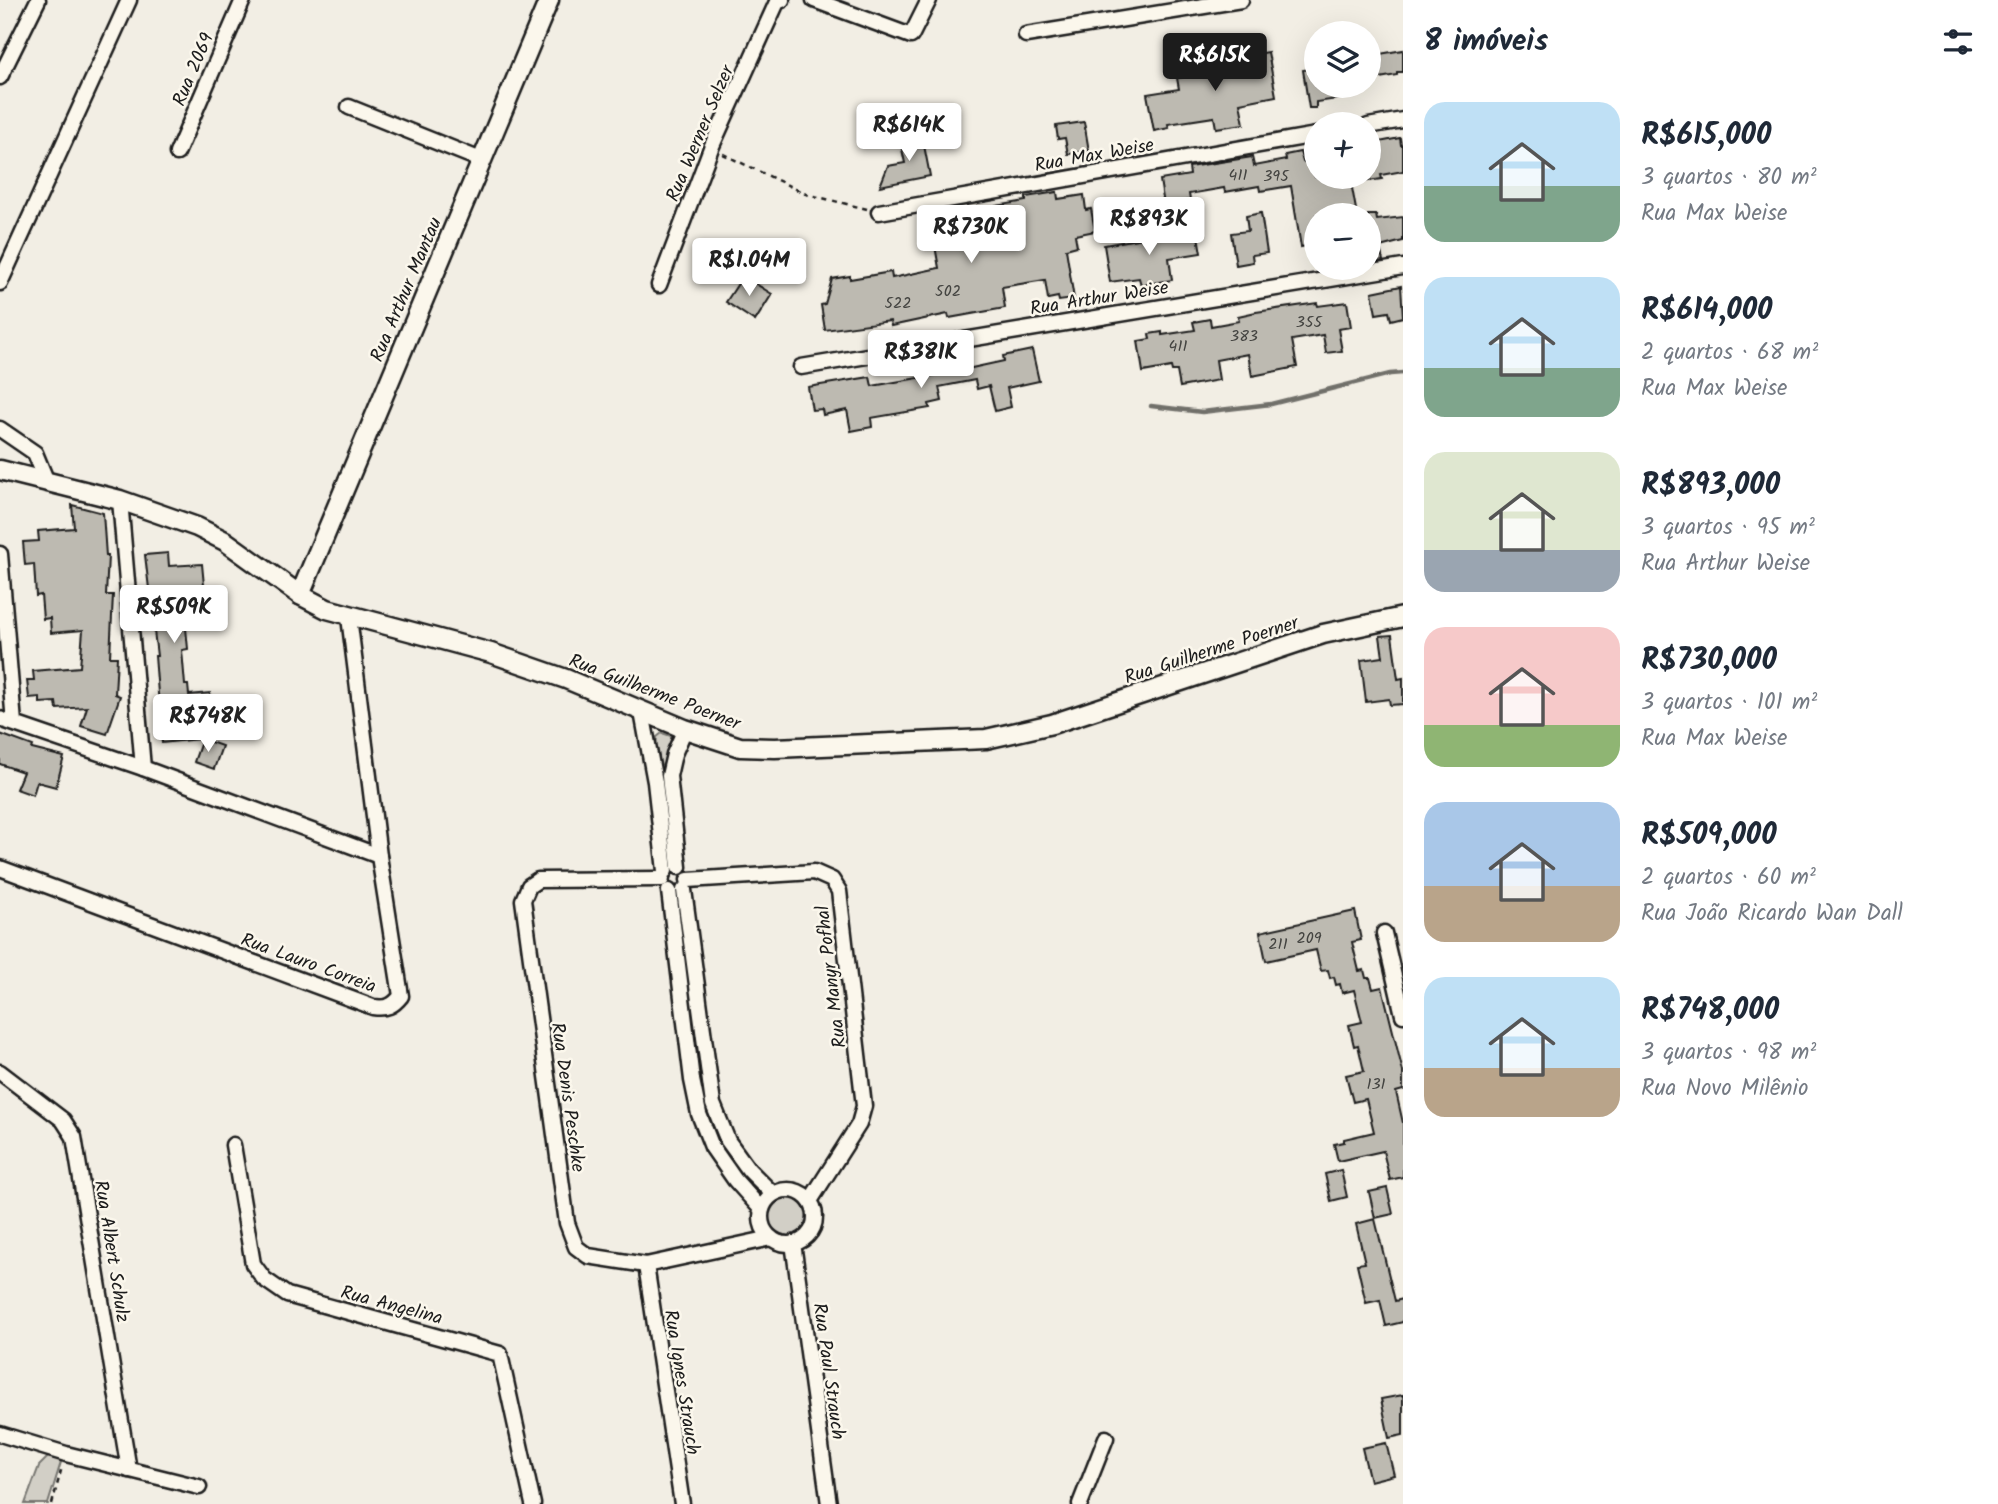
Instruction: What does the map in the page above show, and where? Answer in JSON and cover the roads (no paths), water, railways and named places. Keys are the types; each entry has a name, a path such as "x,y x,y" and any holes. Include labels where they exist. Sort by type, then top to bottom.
{"street":[{"path":"0,77 38,0"},
{"path":"0,283 129,0"},
{"name":"Rua 2069","path":"177,153 243,0"},
{"name":"Rua Arthur Mantau","path":"300,595 549,0"},
{"name":"Rua Werner Selzer","path":"659,285 710,148 777,2 782,0"},
{"path":"814,0 911,36 929,0"},
{"path":"1026,35 1241,0"},
{"path":"349,107 481,160"},
{"path":"1381,124 1403,120"},
{"name":"Rua Max Weise","path":"879,212 1304,137"},
{"name":"Rua Arthur Weise","path":"801,367 1403,267"},
{"path":"0,429 35,453 47,482"},
{"name":"Rua Guilherme Poerner","path":"0,470 120,500 197,527 216,537 300,595 327,609 491,653 566,679 685,729 740,747 986,739 1052,724 1323,635 1403,617"},
{"path":"120,500 143,768"},
{"path":"0,554 7,721 143,768 379,856"},
{"name":"Rua Lauro Correia","path":"0,868 360,1002 385,1008 394,1004 401,996 379,856 349,617"},
{"path":"642,712 675,880 713,1104 727,1142 773,1194"},
{"path":"685,729 674,754 669,776 692,1080 699,1114 712,1147 735,1180 761,1209"},
{"name":"Rua Manyr Pofhal","path":"675,880 814,872 832,880 839,891 864,1106 859,1124 810,1201"},
{"name":"Rua Denis Peschke","path":"675,880 538,880 529,886 523,901 567,1223 576,1247 588,1256 646,1265 771,1238"},
{"path":"1384,933 1403,1015"},
{"name":"Rua Albert Schulz","path":"0,1072 64,1120 74,1137 129,1470"},
{"name":"Rua Angelina","path":"233,1146 253,1264 264,1279 287,1295 500,1354 533,1504"},
{"path":"793,1190 810,1201 815,1222 803,1239 793,1243 781,1243 771,1238 764,1229 761,1209 773,1194 793,1190"},
{"name":"Rua Paul Strauch","path":"793,1243 829,1504"},
{"name":"Rua Ignes Strauch","path":"646,1265 682,1504"},
{"path":"0,1434 66,1454 199,1487"},
{"path":"1080,1504 1106,1438"}],"waterway":[{"path":"1151,406 1202,412 1271,404 1403,373"}]}
